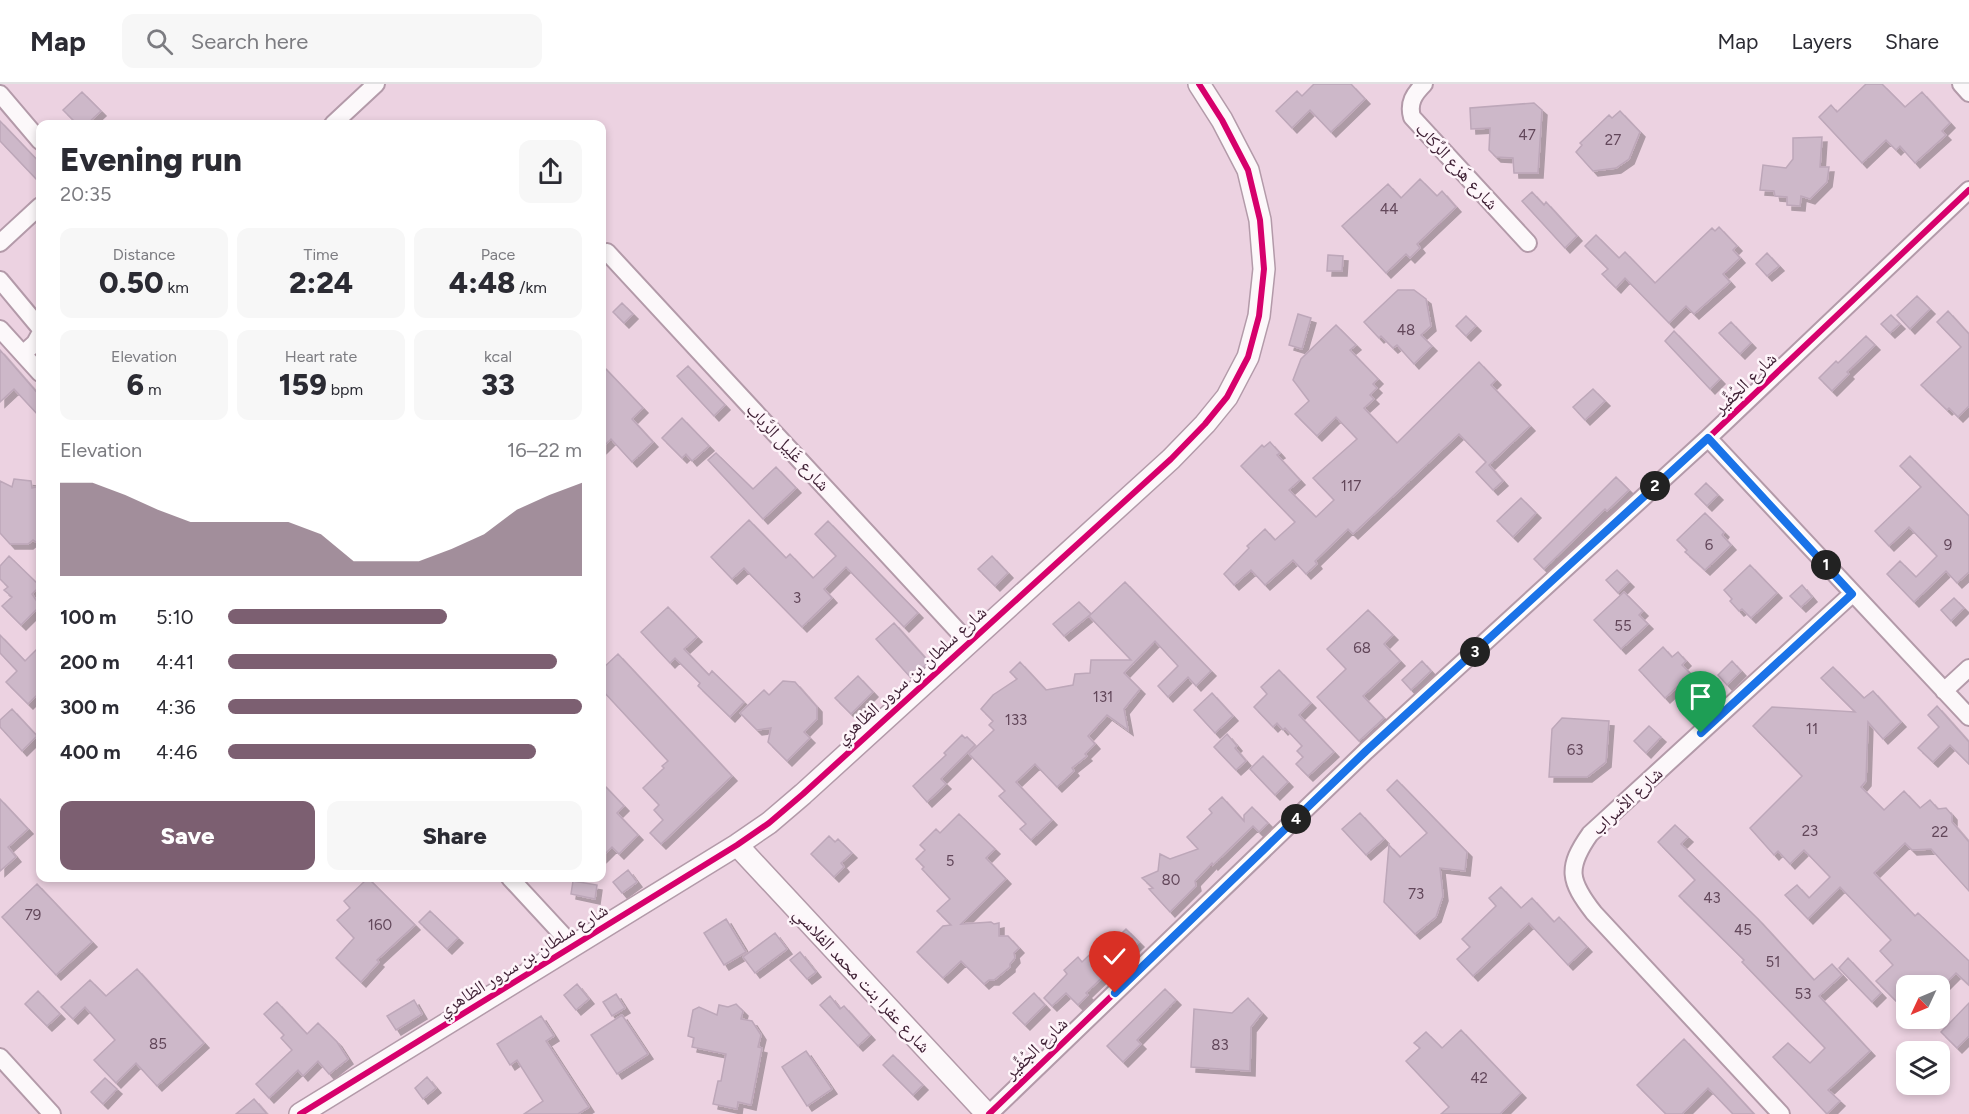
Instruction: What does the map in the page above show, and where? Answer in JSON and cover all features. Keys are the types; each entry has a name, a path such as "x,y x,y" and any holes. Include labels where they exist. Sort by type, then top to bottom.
{"street":[{"path":"337,120 376,84"},
{"name":"شارع سلطان بن سرور الظاهري","path":"310,1112 769,823 1171,459 1205,424 1227,397 1248,357 1259,316 1264,269 1260,220 1248,170 1222,120 1199,84"},
{"name":"شارع هَزع الرِّكاب","path":"1424,84 1412,98 1410,111 1412,117 1528,243"},
{"path":"1961,84 1969,93"},
{"path":"0,94 36,136"},
{"name":"شارع الجُفِّير","path":"988,1114 1366,751 1708,438 1969,190"},
{"path":"0,243 36,210"},
{"name":"شارع غَلِيل الرَّباب","path":"607,252 969,643"},
{"path":"0,280 36,323"},
{"path":"0,329 36,369"},
{"path":"23,354 36,341"},
{"path":"1708,438 1969,717"},
{"name":"شارع الأسراب","path":"1780,1114 1594,913 1581,897 1573,870 1580,848 1590,834 1852,594"},
{"path":"1944,691 1969,668"},
{"name":"شارع عفرا بنت محمد الفلاسي","path":"737,845 988,1114"},
{"path":"514,882 573,946"},
{"path":"0,1057 52,1114"}],"building":[{"path":"1314,84 1351,84 1365,99 1331,132 1310,110 1292,128 1276,111 1297,91 1302,96"},
{"path":"1866,84 1882,84 1905,107 1922,92 1950,123 1942,131 1946,135 1915,163 1900,146 1896,150 1886,140 1862,163 1819,117 1831,105 1837,112"},
{"path":"82,92 101,111 91,120 73,120 63,110"},
{"path":"1534,103 1542,110 1538,173 1514,173 1513,158 1496,157 1489,150 1490,128 1471,129 1470,108"},
{"path":"1620,111 1640,132 1629,159 1616,168 1593,171 1576,152 1582,145 1580,143 1609,115 1612,118"},
{"path":"0,121 36,159 36,179 0,141"},
{"path":"1822,137 1820,167 1829,167 1827,182 1810,199 1801,196 1800,206 1787,205 1787,197 1775,196 1774,191 1760,190 1763,165 1786,168 1793,159 1793,138"},
{"path":"1420,179 1437,196 1442,191 1456,207 1417,244 1420,248 1410,258 1406,254 1386,273 1342,226 1388,184 1401,198"},
{"path":"1532,192 1544,205 1546,202 1577,236 1565,248 1522,201"},
{"path":"1719,227 1737,246 1733,250 1740,258 1723,274 1730,282 1694,314 1686,306 1669,323 1625,278 1616,288 1602,274 1608,269 1585,246 1596,235 1619,258 1625,252 1655,283 1712,228 1715,231"},
{"path":"1767,253 1779,266 1767,276 1756,264"},
{"path":"1328,255 1343,256 1342,271 1327,271"},
{"path":"1398,290 1414,290 1426,299 1431,326 1421,335 1432,346 1414,364 1397,345 1393,348 1381,336 1379,338 1364,322"},
{"path":"1917,296 1930,309 1910,329 1897,315"},
{"path":"622,303 633,314 624,323 613,312"},
{"path":"1948,311 1969,334 1969,406 1958,417 1949,408 1947,410 1921,385 1961,347 1937,322"},
{"path":"1298,314 1311,318 1302,349 1289,345"},
{"path":"1891,315 1900,324 1890,333 1881,324"},
{"path":"1466,316 1476,326 1466,336 1456,326"},
{"path":"1731,322 1751,343 1740,354 1719,333"},
{"path":"1336,325 1356,345 1350,350 1378,379 1373,384 1377,388 1370,395 1374,399 1364,408 1397,443 1479,362 1496,380 1491,385 1530,426 1489,465 1503,481 1493,490 1476,472 1486,462 1459,434 1353,534 1348,529 1315,561 1317,564 1306,574 1293,560 1265,585 1251,570 1234,585 1224,574 1249,548 1247,546 1265,529 1275,540 1295,522 1241,466 1262,445 1264,447 1270,442 1280,453 1277,455 1300,480 1289,490 1316,517 1334,500 1313,478 1357,439 1336,417 1317,436 1295,414 1309,401 1293,380 1301,359"},
{"path":"1674,331 1720,379 1710,389 1665,341"},
{"path":"1866,336 1875,345 1847,372 1849,374 1832,391 1819,378"},
{"path":"0,350 36,391 36,413 14,389 0,402"},
{"path":"688,366 725,405 714,416 677,376"},
{"path":"606,369 643,408 632,419 653,442 632,462 611,439 606,444"},
{"path":"1593,389 1605,401 1585,420 1573,407"},
{"path":"682,418 709,446 692,461 686,454 682,458 662,438"},
{"path":"716,453 753,489 776,467 796,488 763,519 708,460"},
{"path":"1910,456 1969,516 1969,572 1957,583 1946,571 1914,602 1887,574 1900,561 1916,577 1937,556 1909,527 1889,546 1875,531 1921,487 1900,466"},
{"path":"1616,477 1629,490 1607,511 1605,509 1544,569 1534,559"},
{"path":"14,479 31,481 32,488 36,487 36,542 33,540 28,544 10,544 0,533 0,481 12,487"},
{"path":"1706,483 1718,495 1707,506 1695,494"},
{"path":"1521,498 1536,513 1513,537 1497,521"},
{"path":"1705,513 1724,532 1722,535 1731,545 1705,570 1685,552 1687,550 1677,540"},
{"path":"749,520 786,558 790,554 813,578 836,556 815,534 828,521 918,613 904,627 846,567 824,589 832,598 802,627 744,568 732,579 711,557"},
{"path":"9,556 36,582 36,590 32,594 36,600 36,610 21,625 2,606 12,597 4,590 8,587 0,579 0,566"},
{"path":"992,556 1008,573 995,586 978,569"},
{"path":"1750,565 1777,593 1751,618 1742,609 1739,611 1724,590"},
{"path":"1617,570 1629,582 1618,593 1606,580"},
{"path":"1125,582 1211,671 1196,686 1188,677 1168,697 1158,686 1178,666 1155,641 1124,673 1140,689 1124,709 1128,730 1107,715 1088,736 1095,744 1085,754 1087,756 1072,768 1074,771 1057,787 1035,764 1016,782 1052,820 1031,840 1020,829 1026,824 999,796 1005,791 969,754 994,730 989,725 993,721 981,709 993,695 1017,679 1010,672 1020,662 1046,690 1073,685 1075,674 1090,673 1091,660 1131,660 1089,616"},
{"path":"1802,585 1812,597 1801,607 1790,596"},
{"path":"1624,592 1643,611 1639,615 1648,624 1621,649 1594,620"},
{"path":"1954,598 1964,608 1951,621 1941,610"},
{"path":"1079,602 1091,614 1064,636 1053,624"},
{"path":"668,607 697,637 684,649 709,675 712,671 744,702 730,717 698,686 700,683 675,658 670,663 641,632"},
{"path":"1368,610 1393,635 1384,644 1400,661 1363,696 1384,718 1359,741 1317,697 1346,669 1327,649"},
{"path":"894,623 929,662 911,678 876,639"},
{"path":"0,635 25,661 36,650 36,696 28,704 6,682 17,671 0,653"},
{"path":"1663,647 1672,657 1678,652 1686,661 1682,665 1697,680 1683,693 1677,687 1665,698 1639,670"},
{"path":"618,654 732,776 661,844 650,833 663,820 654,810 659,805 643,788 664,768 662,766 668,761 606,694 606,665"},
{"path":"1422,661 1431,671 1411,690 1402,680"},
{"path":"1732,661 1741,671 1727,685 1718,675"},
{"path":"1833,667 1864,698 1873,691 1901,722 1883,739 1868,722 1866,781 1861,787 1884,810 1904,791 1920,808 1930,800 1938,809 1946,808 1952,815 1952,822 1969,842 1969,891 1931,849 1912,850 1905,843 1874,873 1915,916 1918,913 1969,961 1969,985 1956,973 1950,979 1950,975 1896,975 1896,1001 1876,981 1893,965 1880,951 1891,940 1840,887 1808,919 1785,895 1797,885 1809,898 1830,877 1804,850 1790,864 1778,851 1774,855 1750,828 1802,776 1753,726 1772,707 1855,712 1821,678"},
{"path":"1279,670 1311,703 1299,715 1334,752 1308,776 1296,764 1303,757 1297,751 1302,746 1285,728 1283,730 1277,723 1273,727 1254,707 1267,694 1261,687"},
{"path":"858,676 873,692 851,714 835,698"},
{"path":"783,681 795,682 817,707 817,719 804,732 810,738 787,761 768,742 771,728 757,730 740,713 764,690 769,695"},
{"path":"1212,693 1233,716 1215,733 1194,710"},
{"path":"1937,706 1969,742 1969,764 1950,745 1933,762 1918,748 1939,727 1928,715"},
{"path":"12,709 36,737 22,751 0,727 0,720"},
{"path":"1562,718 1609,721 1606,762 1587,777 1549,777 1552,729"},
{"path":"1649,726 1661,737 1646,753 1634,741"},
{"path":"1227,734 1246,761 1236,770 1214,747"},
{"path":"962,735 975,745 941,779 946,784 927,802 913,786 946,755 944,753"},
{"path":"1263,756 1288,782 1275,795 1250,769"},
{"path":"1397,780 1467,852 1465,871 1440,868 1443,896 1436,917 1415,934 1384,902 1389,845 1400,857 1427,833 1387,790"},
{"path":"606,787 624,806 617,813 638,835 619,854 612,847 606,853"},
{"path":"1222,797 1244,821 1244,815 1252,807 1268,823 1259,832 1253,826 1213,865 1212,863 1195,881 1196,886 1170,912 1149,889 1153,888 1142,878 1158,871 1160,854 1170,859 1198,849 1187,837 1212,813 1209,809"},
{"path":"0,799 28,829 8,847 16,857 0,871"},
{"path":"1360,813 1384,839 1366,855 1342,829"},
{"path":"959,814 995,849 986,858 1006,879 961,924 999,923 999,936 1008,936 1019,948 1014,953 1015,958 1010,967 994,980 989,980 984,984 961,961 943,978 917,952 943,926 951,925 937,911 950,899 922,869 924,867 916,859 925,850 920,845 936,829 940,833"},
{"path":"1675,825 1688,837 1681,844 1758,919 1814,980 1832,964 1842,975 1819,996 1870,1051 1828,1090 1840,1101 1827,1114 1773,1057 1788,1043 1810,1063 1825,1048 1742,962 1744,960 1679,896 1695,880 1658,842"},
{"path":"829,836 835,842 838,839 852,853 841,863 844,867 834,877 811,854"},
{"path":"628,870 637,882 622,893 613,882"},
{"path":"364,882 372,882 415,925 377,960 379,962 361,982 336,958 354,938 337,920 350,908 344,901"},
{"path":"573,882 597,885 595,899 571,894"},
{"path":"37,884 92,942 56,975 2,917"},
{"path":"1501,887 1521,908 1532,898 1554,922 1559,917 1587,947 1568,965 1529,923 1473,976 1457,959 1470,947 1462,939 1496,906 1489,898"},
{"path":"430,911 458,938 447,949 419,922"},
{"path":"726,919 746,952 724,965 704,933"},
{"path":"1126,929 1139,942 1086,993 1088,995 1078,1005 1066,993 1052,1006 1044,998 1067,974 1064,970 1078,957 1082,962 1111,934 1116,939"},
{"path":"775,933 787,949 755,973 743,957"},
{"path":"800,952 816,972 807,979 790,960"},
{"path":"1848,958 1881,993 1872,1002 1839,968"},
{"path":"137,969 204,1043 157,1086 136,1063 116,1083 94,1060 115,1040 85,1007 73,1019 61,1007 90,980 106,996"},
{"path":"577,984 589,999 576,1010 564,995"},
{"path":"1165,989 1176,1000 1137,1040 1141,1044 1123,1062 1107,1046"},
{"path":"38,991 60,1014 47,1026 25,1004"},
{"path":"1034,993 1045,1005 1025,1025 1013,1013"},
{"path":"616,994 625,1008 612,1016 603,1002"},
{"path":"830,996 840,1009 844,1006 870,1035 858,1046 820,1005"},
{"path":"1248,998 1262,1013 1251,1027 1250,1071 1191,1067 1194,1009 1232,1013"},
{"path":"414,1000 422,1014 396,1030 387,1016"},
{"path":"277,1002 307,1034 318,1023 337,1042 348,1059 329,1074 318,1061 303,1076 298,1070 269,1098 256,1084 292,1050 281,1038 284,1035 264,1014"},
{"path":"1969,1003 1969,1036 1957,1048 1941,1032 1944,1029 1950,1029 1950,1023"},
{"path":"736,1004 743,1011 741,1019 752,1021 761,1035 758,1047 762,1048 751,1105 738,1102 737,1109 713,1104 718,1081 721,1081 726,1054 692,1047 694,1038 688,1036 693,1010 699,1007 717,1015 719,1005 728,1007"},
{"path":"622,1015 648,1054 617,1074 591,1035"},
{"path":"541,1016 554,1036 546,1041 589,1107 578,1114 524,1114 543,1101 517,1060 510,1065 497,1044"},
{"path":"1461,1030 1521,1093 1500,1114 1441,1114 1449,1107 1406,1061 1420,1048 1414,1043 1426,1032 1442,1048"},
{"path":"1684,1039 1754,1114 1733,1114 1708,1088 1682,1114 1666,1114 1637,1085"},
{"path":"806,1051 832,1089 807,1106 782,1067"},
{"path":"893,1055 923,1085 913,1095 883,1065"},
{"path":"427,1077 436,1088 423,1099 415,1088"},
{"path":"105,1078 117,1089 103,1104 91,1092"},
{"path":"254,1099 267,1114 236,1114"}],"cycle path":[{"path":"300,1114 737,845 769,823 1171,459 1205,424 1227,397 1248,357 1259,316 1264,269 1260,220 1248,170 1222,120 1199,84"},
{"path":"989,1114 1366,751 1708,438 1969,190"}],"route":[{"path":"1115,993 1366,751 1708,438 1852,594 1701,733"}]}
